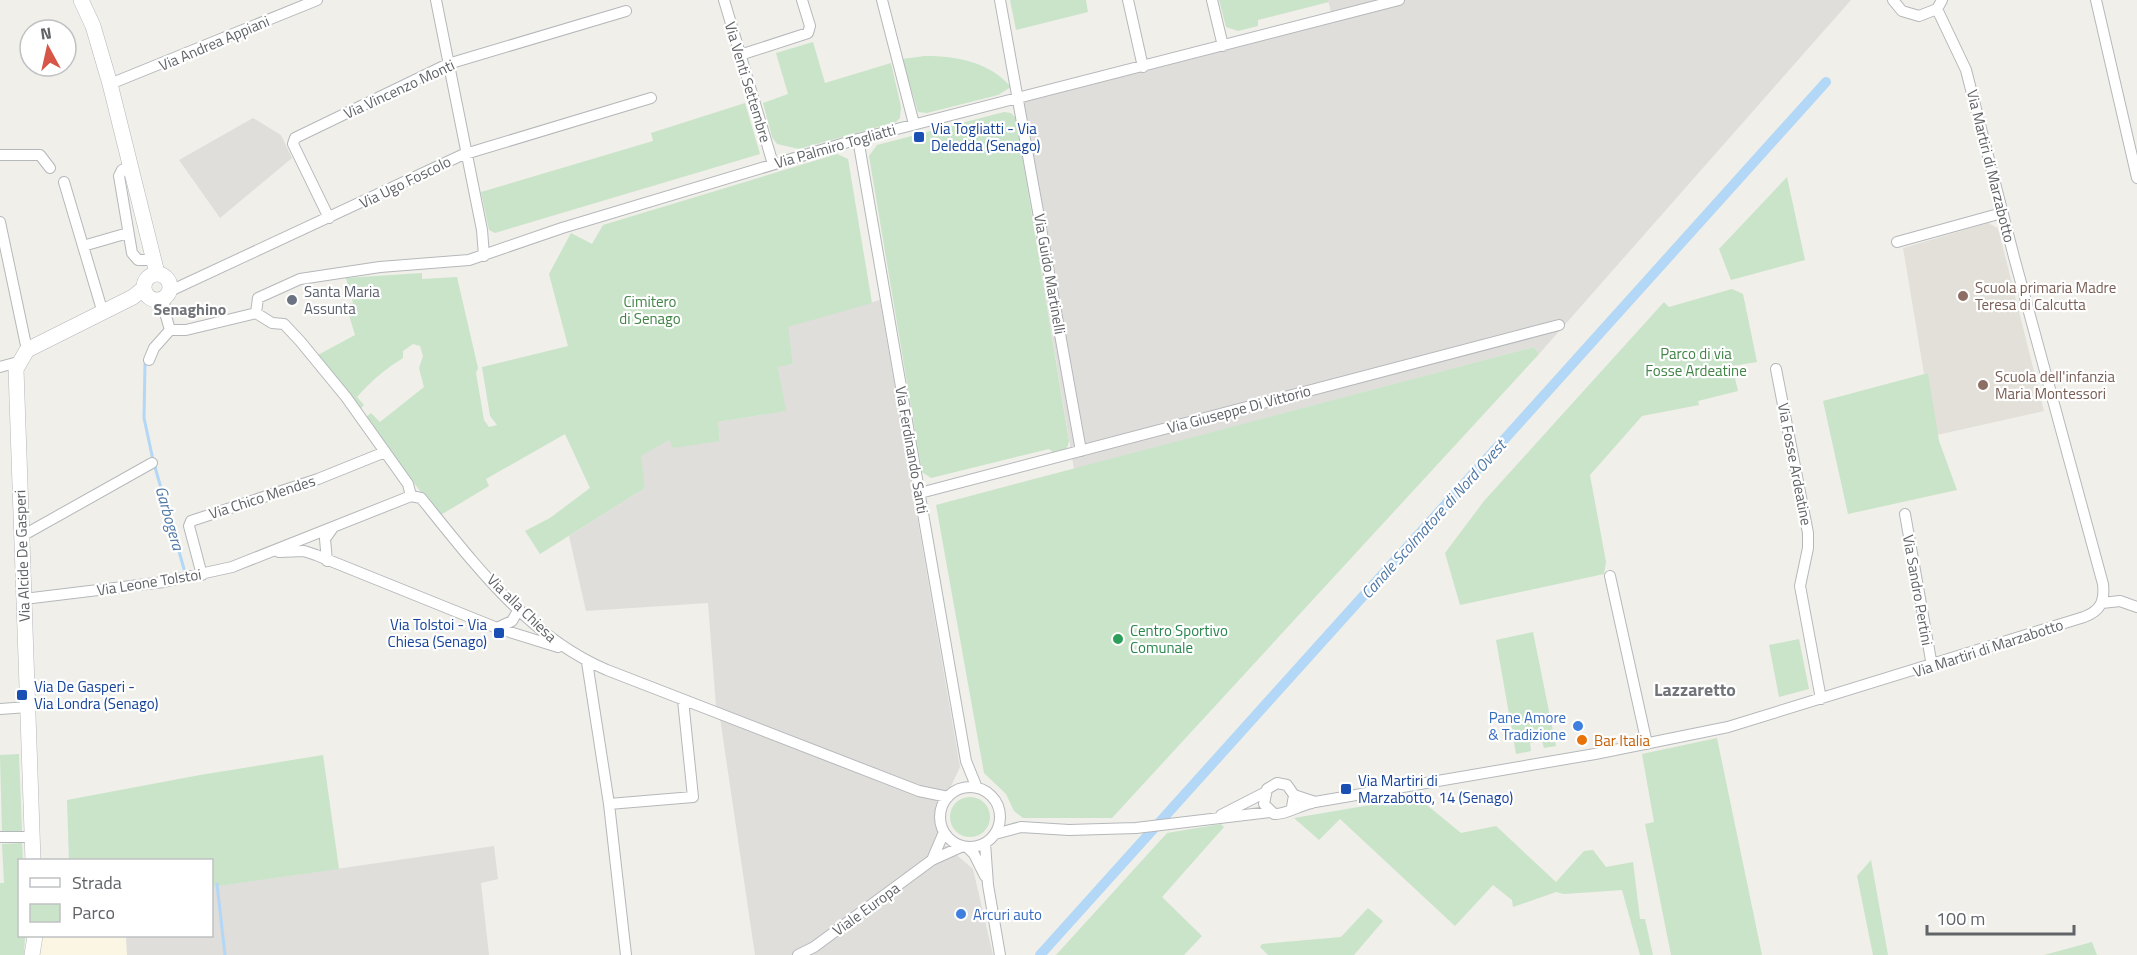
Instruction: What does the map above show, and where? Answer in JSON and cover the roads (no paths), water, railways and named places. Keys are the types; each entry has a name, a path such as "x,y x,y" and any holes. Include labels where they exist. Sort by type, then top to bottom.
{"street":[{"path":"81,0 118,82 128,148 154,269 146,280 158,297 170,330"},
{"name":"Via Andrea Appiani","path":"118,82 316,0"},
{"path":"436,0 482,231 484,256"},
{"name":"Via Venti Settembre","path":"724,0 772,164"},
{"path":"740,55 808,33 810,26 802,0"},
{"path":"882,0 914,124"},
{"name":"Via Guido Martinelli","path":"1000,0 1081,452"},
{"path":"1128,0 1143,67"},
{"path":"1212,0 1223,46"},
{"name":"Via Palmiro Togliatti","path":"256,314 258,298 300,279 380,267 441,264 484,256 772,164 858,139 1400,0"},
{"path":"1881,0 1896,4 1911,16 1919,16 1953,0"},
{"path":"2096,0 2137,178"},
{"name":"Via Martiri di Marzabotto","path":"1294,795 1315,802 1647,744 1728,727 1932,666 2084,617 2097,610 2102,603 2103,584 2002,213 1966,70 1949,35 1939,5"},
{"name":"Via Vincenzo Monti","path":"329,218 293,144 294,139 448,64 626,11"},
{"path":"1919,16 1949,35"},
{"name":"Via Ugo Foscolo","path":"158,297 467,153 651,98"},
{"name":"Via Ferdinando Santi","path":"858,139 966,761 977,788"},
{"path":"0,155 40,155 50,168"},
{"path":"0,367 108,310 158,297 169,279 134,256 128,233 119,176 122,170 132,166"},
{"path":"64,182 83,246 108,310"},
{"path":"1897,242 2002,213"},
{"path":"0,222 23,356"},
{"path":"482,231 491,243 501,249"},
{"path":"83,246 128,233"},
{"path":"149,360 154,348 170,330 186,330 256,314"},
{"name":"Via alla Chiesa","path":"256,314 272,322 284,324 300,341 346,397 408,484 411,496 421,498 519,609 566,650 587,662 919,791 948,797"},
{"name":"Via Giuseppe Di Vittorio","path":"920,493 1558,325"},
{"name":"Via Alcide De Gasperi","path":"23,356 15,389 33,859"},
{"name":"Via Fosse Ardeatine","path":"1776,369 1808,533 1800,593 1821,699"},
{"name":"Via Chico Mendes","path":"201,574 189,526 191,521 318,479 385,452"},
{"path":"22,536 152,463"},
{"name":"Via Leone Tolstoi","path":"24,599 154,584 232,567 411,496"},
{"name":"Via Sandro Pertini","path":"1905,514 1932,666"},
{"path":"327,561 325,539 334,526"},
{"name":"Via Leone Tolstoi","path":"270,552 304,551 497,628 566,650"},
{"path":"1610,576 1647,744"},
{"path":"2102,603 2120,601 2136,605"},
{"path":"497,628 512,621 519,609"},
{"path":"587,662 609,804 626,955"},
{"path":"609,804 693,796 683,699"},
{"path":"0,709 28,707"},
{"name":"Via Ferdinando Santi","path":"959,790 966,761"},
{"path":"1212,819 1264,793 1270,785 1280,783 1290,788 1294,795 1292,807"},
{"path":"988,885 974,854 965,847 955,844 944,832 940,812 948,797 959,790 977,788 992,797 1000,813 1021,827"},
{"name":"Via alla Chiesa","path":"919,791 940,812"},
{"path":"1264,793 1264,804 1270,812"},
{"path":"965,847 985,843 995,834 1021,827 1069,830 1136,828 1270,812 1284,813 1292,807 1315,802"},
{"path":"995,834 1000,813"},
{"path":"932,860 944,832"},
{"path":"0,837 32,837"},
{"path":"985,843 988,885 1000,955"},
{"name":"Viale Europa","path":"798,955 814,947 932,860 965,847"},
{"path":"32,955 35,937"}],"waterway":[{"name":"Canale Scolmatore di Nord Ovest","path":"1040,955 1826,82"},
{"name":"Garbogera","path":"145,364 144,418 153,460"},
{"name":"Garbogera","path":"155,467 184,569"},
{"name":"Garbogera","path":"217,884 225,955"}],"place":[{"name":"Via Togliatti - Via Deledda (Senago)","path":"919,137"},
{"name":"Scuola primaria Madre Teresa di Calcutta","path":"1963,296"},
{"name":"Santa Maria Assunta","path":"292,300"},
{"name":"Scuola dell'infanzia Maria Montessori","path":"1983,385"},
{"name":"Via Tolstoi - Via Chiesa (Senago)","path":"499,633"},
{"name":"Centro Sportivo Comunale","path":"1118,639"},
{"name":"Via De Gasperi - Via Londra (Senago)","path":"22,695"},
{"name":"Pane Amore & Tradizione","path":"1578,726"},
{"name":"Bar Italia","path":"1582,740"},
{"name":"Via Martiri di Marzabotto, 14 (Senago)","path":"1346,789"},
{"name":"Arcuri auto","path":"961,914"}],"district":[{"name":"Senaghino","path":"190,309"},
{"name":"Lazzaretto","path":"1695,689"}],"park label":[{"name":"Cimitero di Senago","path":"650,310"},
{"name":"Parco di via Fosse Ardeatine","path":"1696,362"}]}
